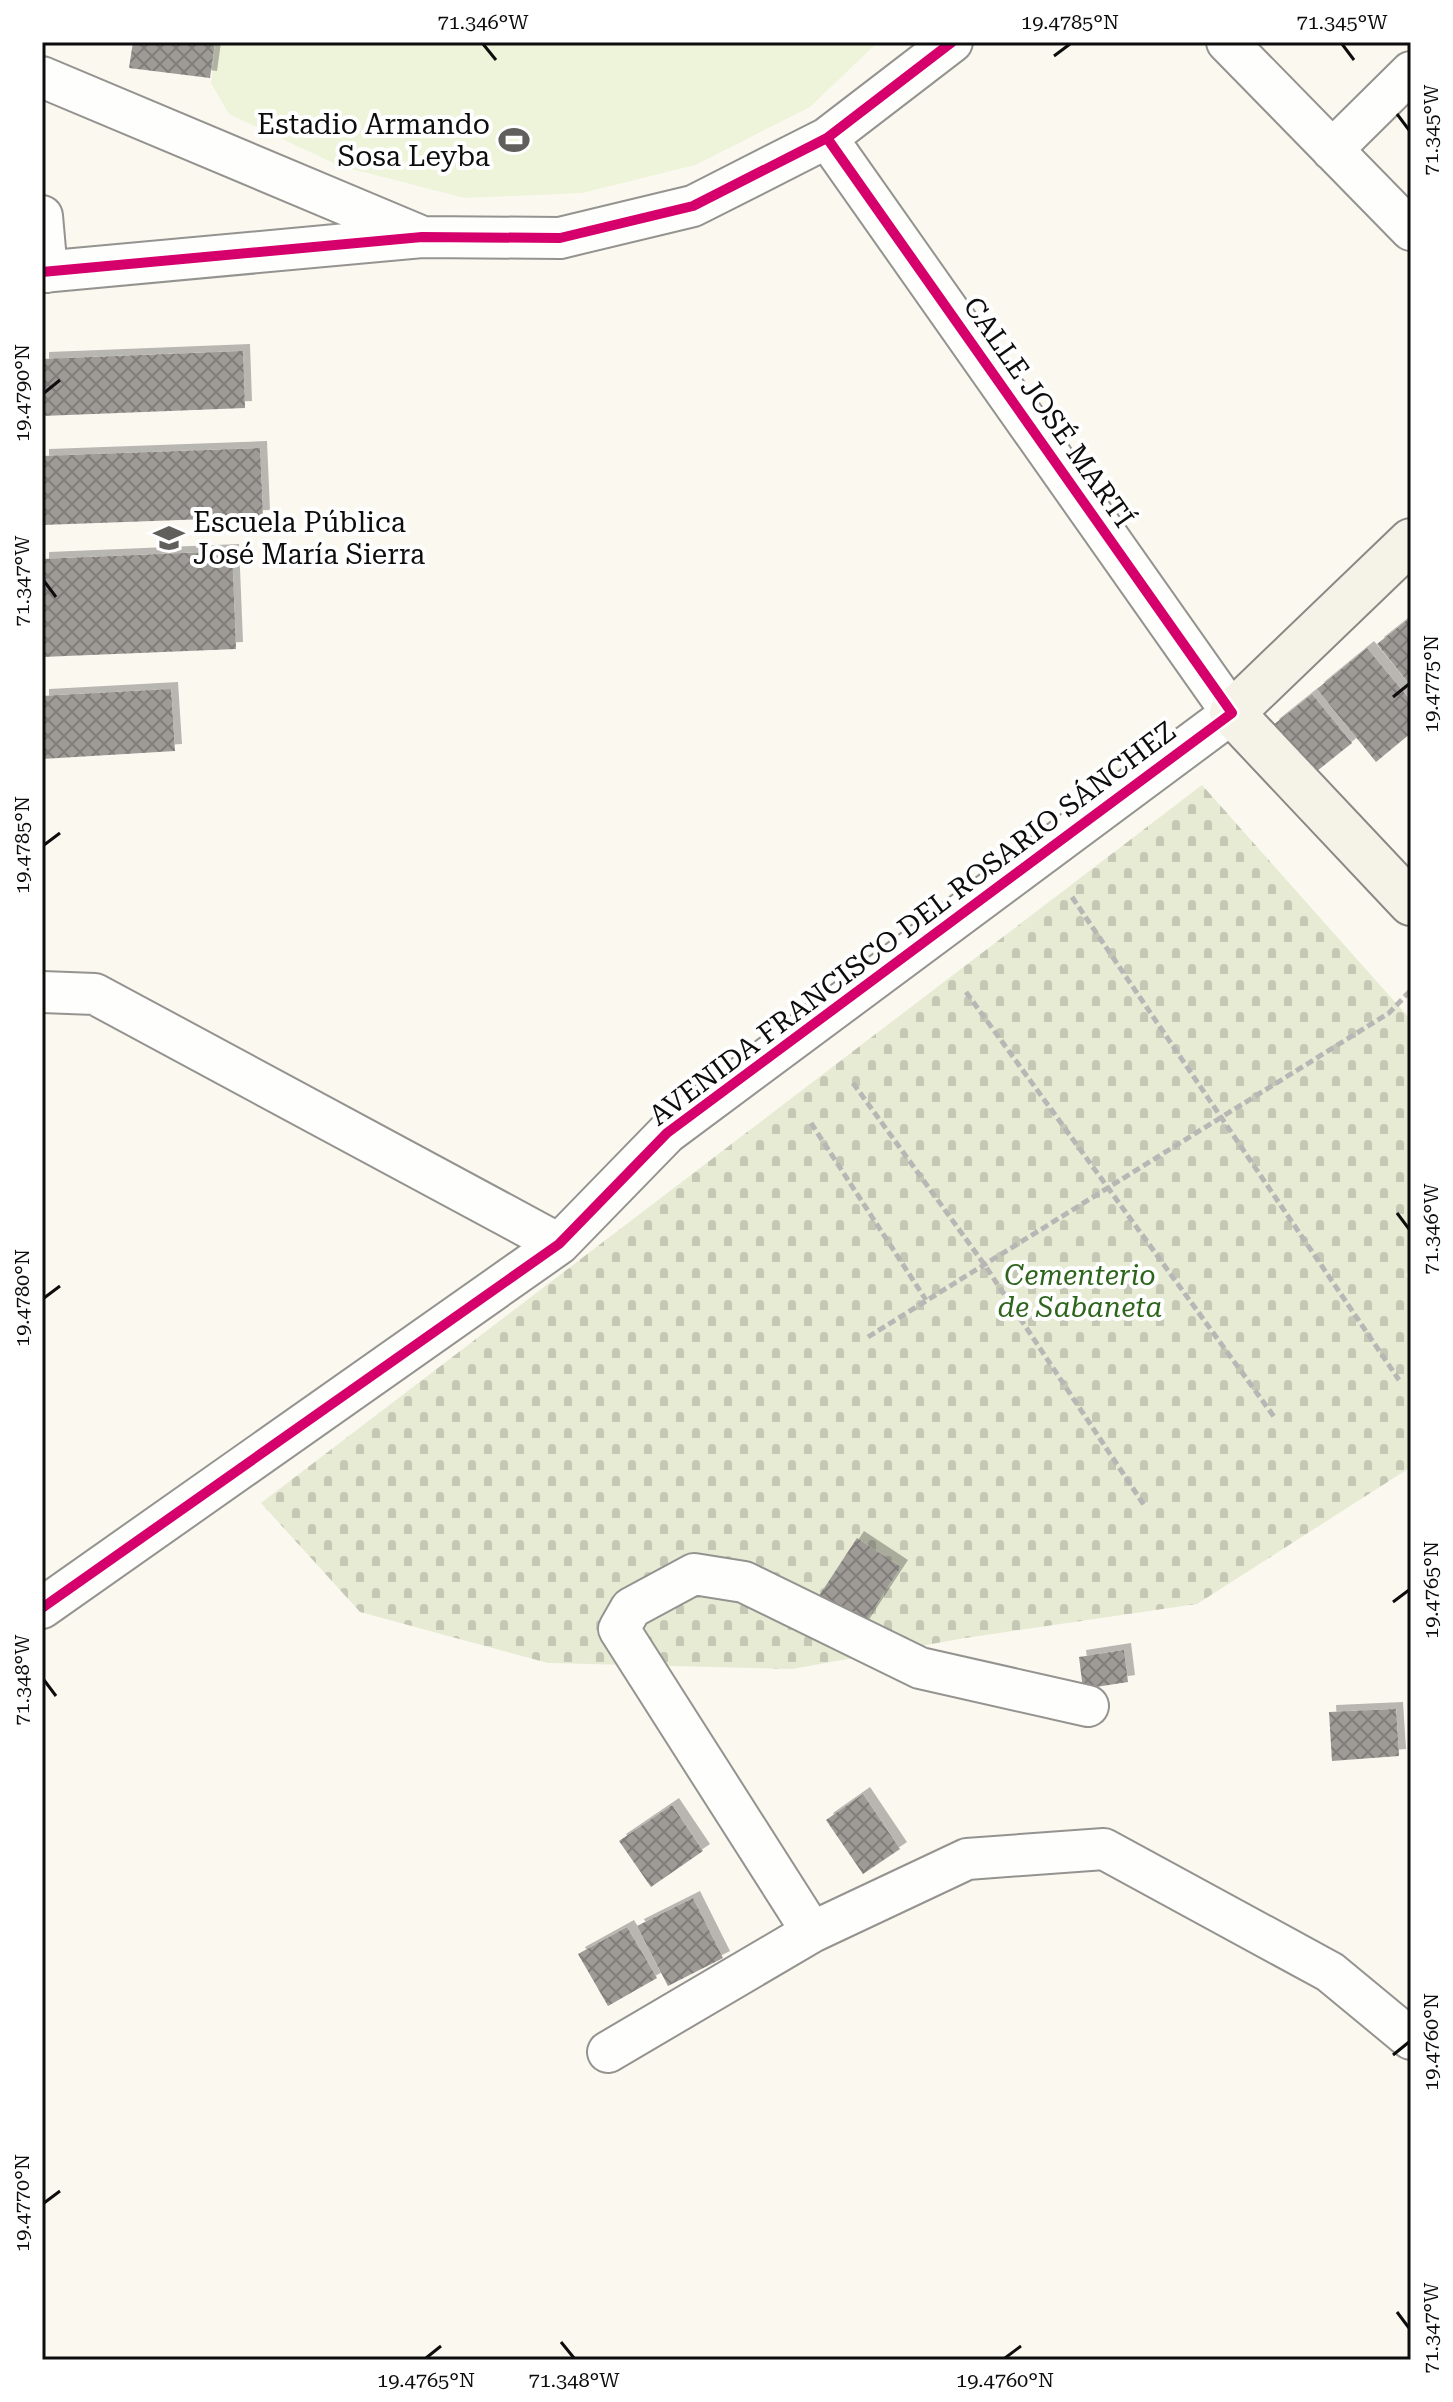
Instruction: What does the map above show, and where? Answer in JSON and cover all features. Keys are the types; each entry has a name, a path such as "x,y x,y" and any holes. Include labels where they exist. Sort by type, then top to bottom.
{"main road":[{"name":"AVENIDA FRANCISCO DEL ROSARIO SÁNCHEZ","path":"1232,713 1411,541"},
{"name":"CALLE JOSÉ MARTÍ","path":"1232,713 1411,903"}],"street":[{"path":"42,216 45,272 422,237 560,238 693,206 827,138 952,42"},
{"path":"1227,42 1411,230"},
{"path":"1332,150 1411,72"},
{"path":"42,77 422,237"},
{"name":"CALLE JOSÉ MARTÍ","path":"827,138 1232,713"},
{"name":"AVENIDA FRANCISCO DEL ROSARIO SÁNCHEZ","path":"42,1608 559,1244 667,1133 1232,713"},
{"path":"42,992 95,994 559,1244"},
{"path":"812,1932 619,1629 631,1608 694,1574 744,1582 920,1668 1088,1706"},
{"path":"608,2052 812,1932 967,1859 1104,1849 1330,1972 1411,2039"}],"path":[{"path":"1072,897 1399,1380"},
{"path":"868,1337 1389,1013 1411,990"},
{"path":"966,992 1275,1418"},
{"path":"853,1083 984,1264 1144,1505"},
{"path":"811,1123 926,1301"}],"green space":[{"name":"Estadio Armando Sosa Leyba","path":"216,42 878,42 810,107 695,165 582,193 465,198 340,166 229,114 211,83"},
{"name":"Cementerio de Sabaneta","path":"1202,785 1411,1020 1411,1268 1406,1275 1411,1284 1411,1467 1197,1604 965,1638 792,1669 548,1663 360,1612 261,1503"}],"building":[{"path":"133,42 215,42 210,78 129,68"},
{"path":"243,351 245,408 42,416 42,359"},
{"path":"260,448 263,517 42,525 42,456"},
{"path":"232,551 236,649 42,657 42,559"},
{"path":"1411,617 1411,686 1377,644"},
{"path":"1367,648 1411,701 1411,733 1376,762 1317,689"},
{"path":"171,689 175,751 42,759 42,696"},
{"path":"1312,694 1352,743 1312,775 1272,726"},
{"path":"857,1538 901,1567 861,1628 817,1599"},
{"path":"1124,1650 1128,1682 1083,1689 1079,1657"},
{"path":"1396,1709 1399,1756 1332,1761 1329,1712"},
{"path":"863,1794 900,1849 863,1874 826,1820"},
{"path":"672,1805 703,1851 651,1887 619,1841"},
{"path":"693,1898 723,1958 668,1986 637,1926"},
{"path":"627,1927 657,1978 608,2006 578,1954"}],"cycle path":[{"path":"42,272 422,237 560,238 693,206 827,138 952,42"},
{"path":"42,1608 559,1244 667,1133 1232,713 827,138"}],"place":[{"name":"Estadio Armando Sosa Leyba","path":"514,140"},
{"name":"Escuela Pública José María Sierra","path":"169,538"}]}
